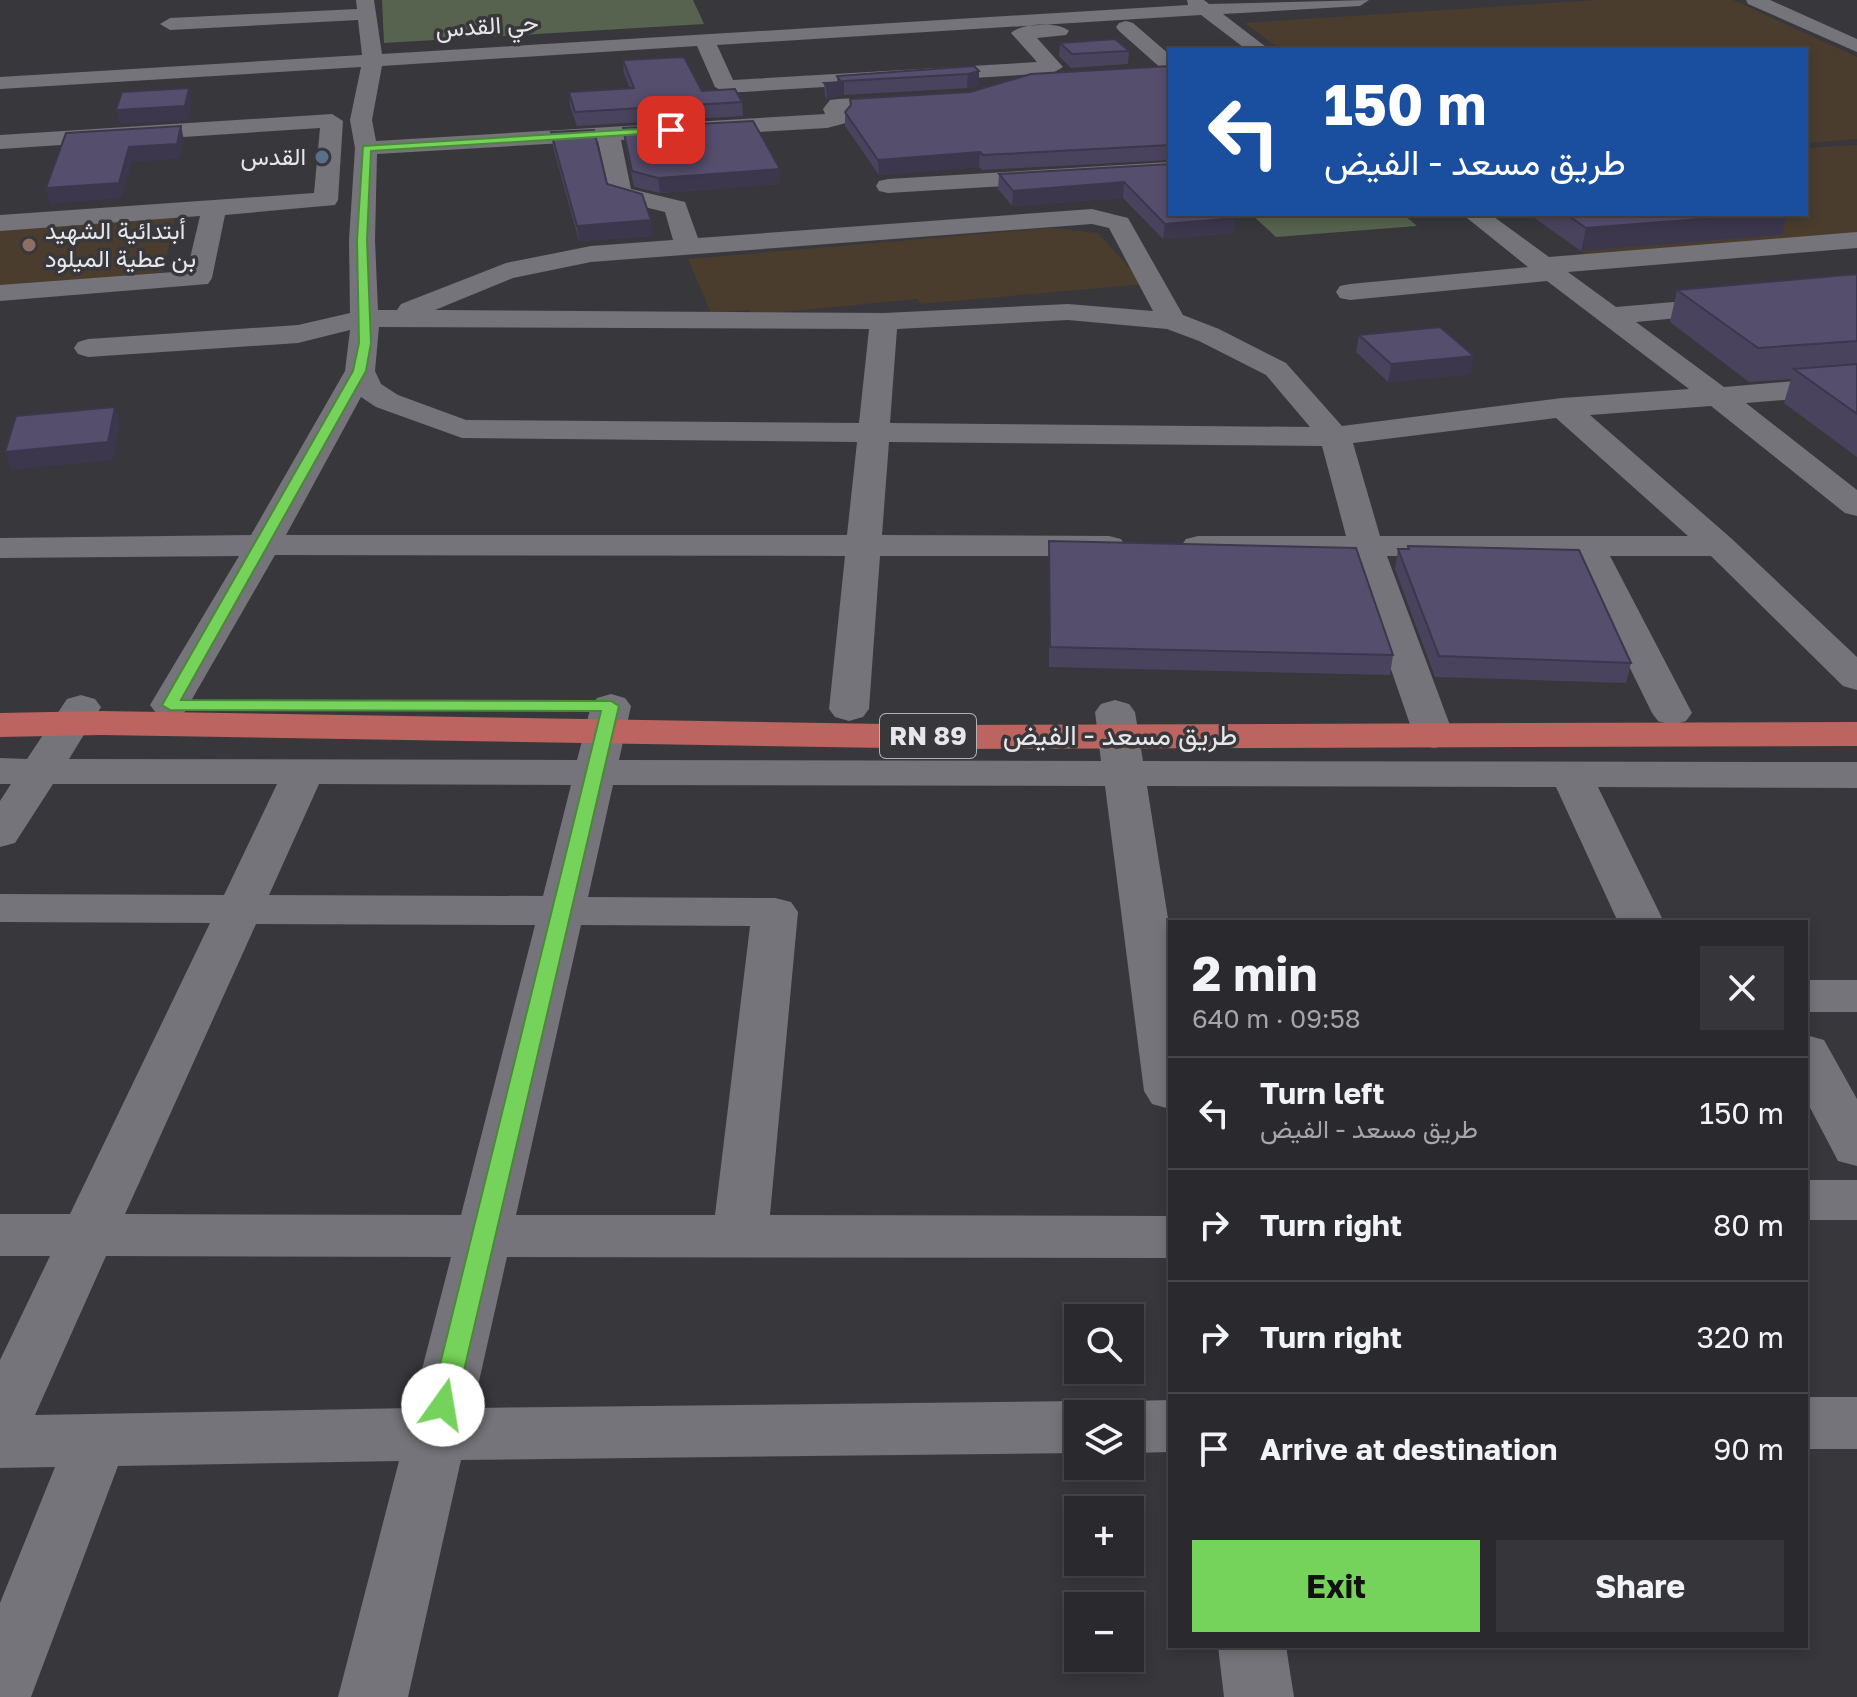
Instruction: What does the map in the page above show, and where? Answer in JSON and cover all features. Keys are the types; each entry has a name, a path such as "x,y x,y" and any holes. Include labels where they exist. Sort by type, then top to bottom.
{"main road":[{"name":"طريق مسعد - الفيض","path":"0,725 170,705 603,736"},
{"name":"طريق مسعد - الفيض","path":"0,706 75,716 101,723 603,736 849,709 1119,739 1672,713 1857,715"},
{"name":"طريق مسعد - الفيض","path":"1430,724 1857,734"}],"street":[{"path":"163,45 179,0"},
{"path":"163,45 373,56 872,15 1197,4 1230,0"},
{"name":"حي القدس","path":"0,83 373,56 959,23 1119,21 1197,4 1360,0"},
{"path":"1755,0 1847,37 1857,46"},
{"path":"1197,4 1257,48"},
{"path":"0,76 366,7 373,56 353,130 326,200 0,223"},
{"path":"704,39 726,87 1053,67 1021,33 1119,21 1168,67"},
{"path":"959,23 1000,71"},
{"path":"1139,73 1168,69"},
{"path":"984,95 1007,83 1076,76"},
{"path":"0,142 353,130 608,134 827,121 838,118 834,109 838,105 925,100"},
{"path":"170,705 360,371 365,343 377,318 362,240 353,130"},
{"path":"608,134 620,194 676,207 688,246"},
{"path":"888,186 1168,169"},
{"path":"0,293 199,278 214,208"},
{"path":"1477,216 1607,316 1735,396"},
{"path":"88,348 298,334 377,318 525,266 591,254 1100,217 1119,223 1172,321"},
{"path":"1350,292 1546,270 1579,263 1857,240"},
{"path":"1758,248 1796,272"},
{"path":"1579,263 1855,495"},
{"path":"1607,316 1759,302"},
{"path":"377,318 884,321 1068,312 1172,321 1209,335 1276,369 1335,437 1366,546 1430,724"},
{"path":"849,709 884,321"},
{"path":"360,371 369,389 387,401 462,429 1335,437 1388,425 1562,407 1857,385"},
{"path":"1562,407 1720,546 1857,678"},
{"path":"0,548 263,545 1720,546"},
{"path":"1588,547 1672,713"},
{"path":"0,834 20,771 75,716"},
{"path":"20,771 304,771 603,736 1119,739 1571,774 1857,775"},
{"path":"373,1697 603,736"},
{"path":"1119,739 1168,1077"},
{"path":"0,1424 304,771"},
{"path":"1571,774 1640,920"},
{"path":"0,908 775,912 740,1237"},
{"path":"1808,996 1857,996"},
{"path":"1808,1056 1857,1147"},
{"path":"1808,1200 1857,1200"},
{"path":"0,1235 1168,1237"},
{"path":"1808,1423 1857,1423"},
{"path":"1144,1427 1168,1426"},
{"path":"0,1442 1064,1427"},
{"path":"0,1689 97,1440"},
{"path":"1252,1648 1259,1697"}],"shaded area":[{"path":"1598,0 1733,0 1857,57 1857,139 1808,143 1808,48 1278,48 1245,23"},
{"path":"1857,145 1857,234 1589,257 1532,216 1808,216 1808,148"},
{"path":"176,213 163,272 0,288 0,229"},
{"path":"1051,228 1098,233 1144,284 920,304 917,299 752,315 749,310 711,313 688,259"}],"green space":[{"path":"382,0 693,0 704,24 384,43"},
{"path":"1253,216 1405,216 1417,226 1276,237"}],"building":[{"path":"1115,39 1129,51 1072,54 1060,43"},
{"path":"684,57 702,91 735,89 742,102 575,112 569,92 634,88 623,60"},
{"path":"974,66 979,71 968,74 841,82 837,76"},
{"path":"1168,66 1168,145 983,155 980,152 878,160 845,112 851,105 850,99 970,92 1031,74"},
{"path":"189,88 185,106 116,110 122,92"},
{"path":"753,121 780,169 658,178 632,171 623,128"},
{"path":"181,126 177,144 129,147 119,183 46,188 66,133"},
{"path":"594,130 607,184 642,194 651,220 577,226 551,132"},
{"path":"1168,164 1168,216 1235,218 1165,224 1124,182 1013,191 999,174"},
{"path":"1569,216 1737,216 1586,228"},
{"path":"1857,274 1857,341 1758,348 1677,290"},
{"path":"1440,327 1474,356 1391,364 1359,335"},
{"path":"1857,364 1857,414 1794,369"},
{"path":"115,407 108,442 5,452 16,416"},
{"path":"1049,541 1356,548 1393,655 1050,647"},
{"path":"1408,546 1579,550 1631,663 1439,656 1398,549 1409,549"}],"place":[{"name":"القدس","path":"322,157"},
{"name":"أبتدائية الشهيد بن عطية الميلود","path":"29,245"}],"route":[{"path":"443,1405 611,706 170,705 360,371 365,343 362,240 366,148 671,130"}]}
